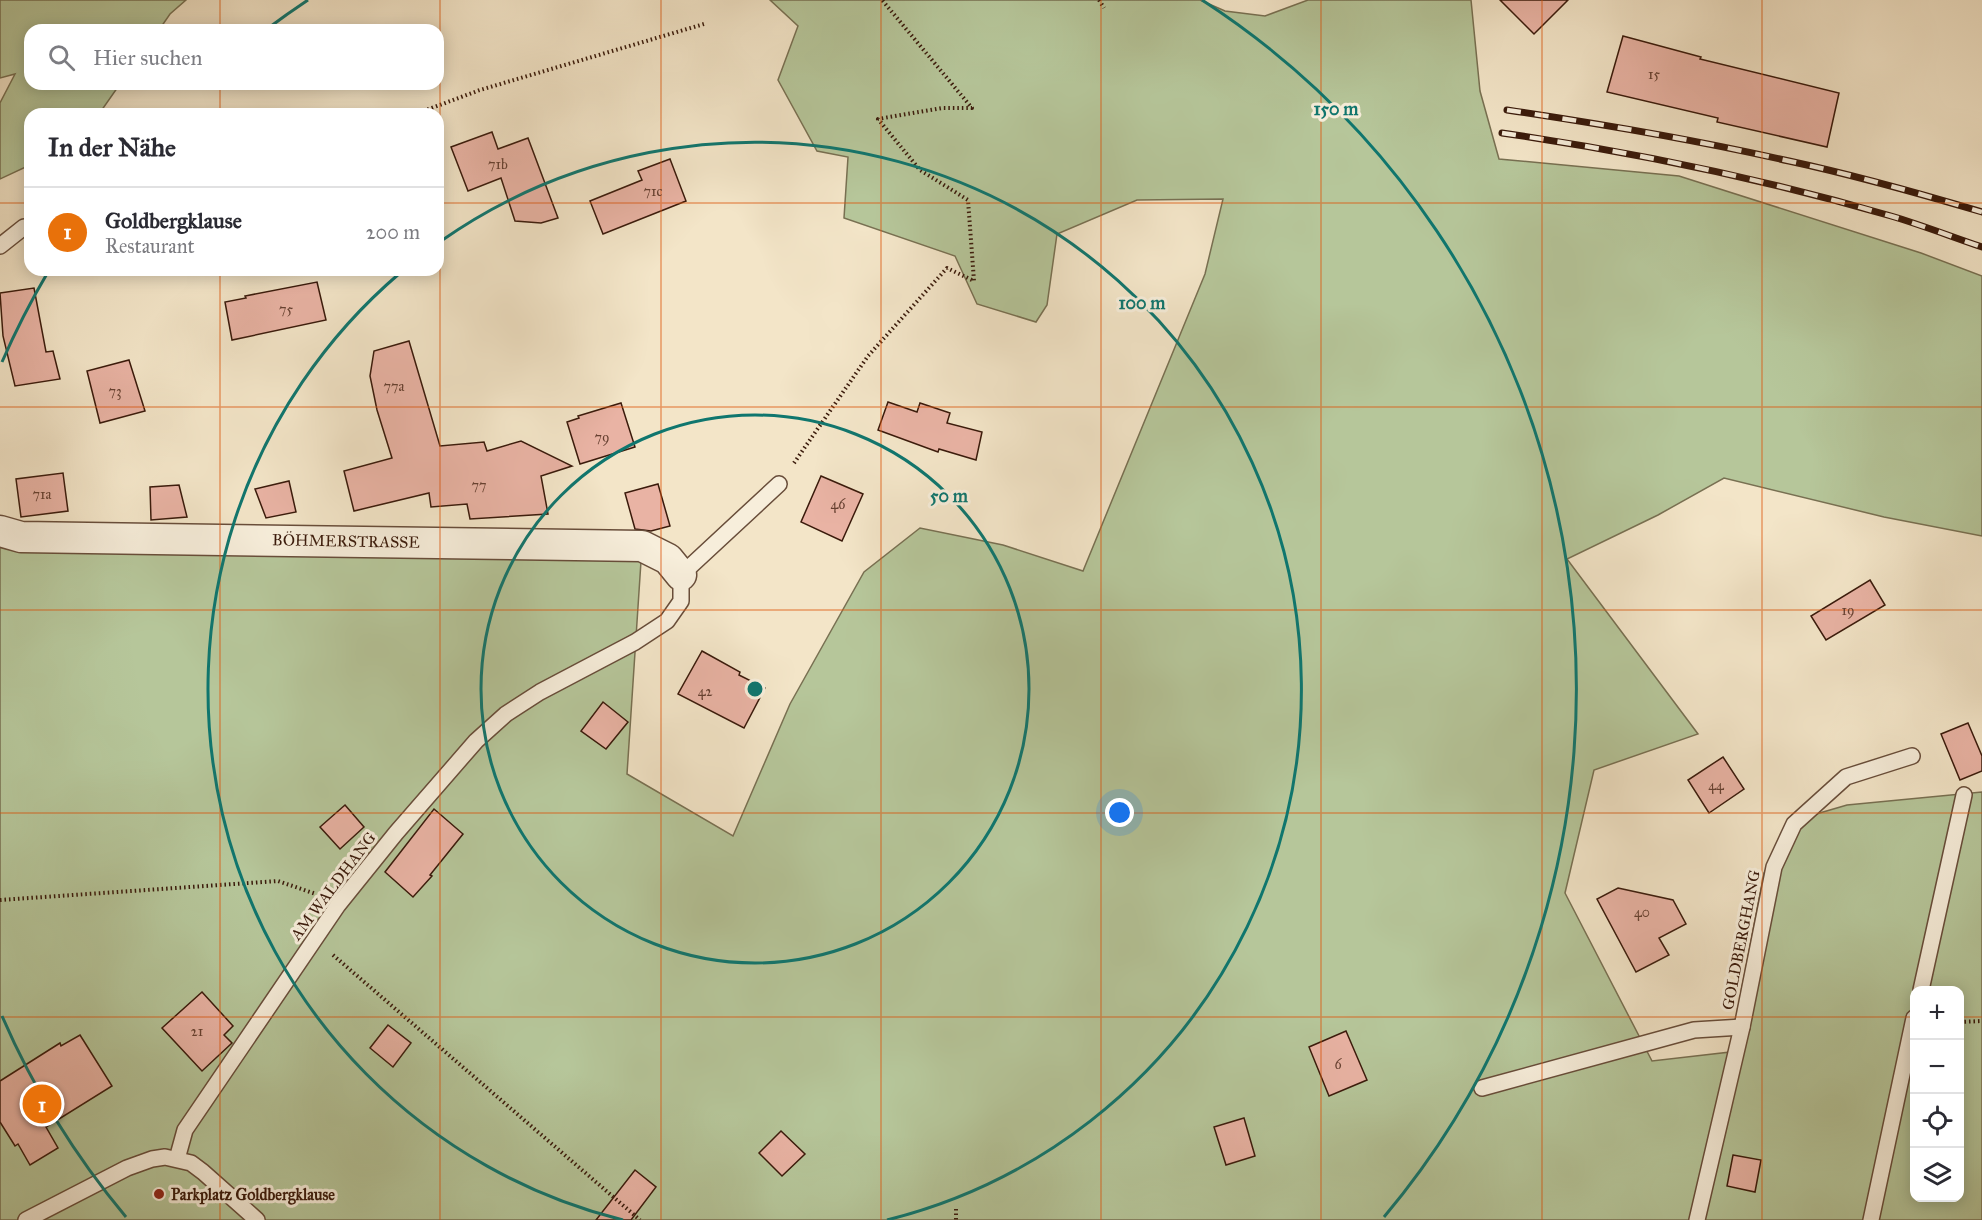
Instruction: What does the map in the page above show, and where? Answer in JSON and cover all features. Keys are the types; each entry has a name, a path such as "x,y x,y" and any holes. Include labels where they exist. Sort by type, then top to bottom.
{"street":[{"name":"BÖHMERSTRASSE","path":"0,531 21,537 642,546 668,559 681,575"}],"lane":[{"path":"0,246 24,227"},
{"path":"681,575 779,484"},
{"name":"AM WALDHANG","path":"177,1159 185,1130 338,905 468,749 499,721 540,692 635,642 667,621 681,601 681,575"},
{"name":"GOLDBERGHANG","path":"1697,1220 1742,1027 1774,867 1794,824 1845,777 1912,756"},
{"path":"1922,986 1964,795"},
{"name":"GOLDBERGHANG","path":"1482,1088 1694,1030 1742,1027"},
{"path":"1871,1220 1910,1037"},
{"path":"26,1220 127,1168 165,1157 191,1163 257,1220"}],"path":[{"path":"779,484 868,356 947,268 975,281 968,200 920,170 878,119 942,108 972,108 882,0"},
{"path":"1099,0 1104,8"},
{"path":"432,108 480,90 704,24"},
{"path":"0,900 278,881 309,890 338,905"},
{"path":"315,939 409,1023 640,1220"},
{"path":"1964,1022 1982,1021"},
{"path":"956,1209 956,1220"}],"green space":[{"path":"0,0 186,0 170,14 163,24 24,24 24,90 116,90 103,108 24,108 24,168 0,179 0,103 15,74 0,78"},
{"path":"770,0 1200,0 1225,11 1265,16 1308,0 1471,0 1480,91 1499,159 1679,176 1921,253 1982,276 1982,536 1884,517 1724,478 1658,515 1567,559 1698,734 1594,770 1565,893 1652,1061 1730,1052 1764,873 1789,822 1847,805 1982,792 1982,1220 0,1220 0,537 642,546 627,774 733,836 790,704 864,572 920,528 1003,545 1083,571 1205,274 1223,199 1137,200 1057,234 1047,305 1036,322 977,304 955,256 844,218 848,157 817,151 778,80 798,26"}],"building":[{"path":"1500,0 1568,0 1534,34"},
{"path":"1623,36 1701,57 1700,59 1839,93 1827,147 1717,122 1718,118 1607,92"},
{"path":"492,132 498,149 528,138 558,218 541,223 515,221 501,178 468,191 451,147"},
{"path":"670,159 686,201 603,234 590,201 642,180 638,171"},
{"path":"317,282 326,320 232,340 225,302"},
{"path":"34,288 46,352 53,351 60,379 15,386 3,336 0,293"},
{"path":"409,341 440,446 484,442 487,451 521,441 572,466 541,476 548,514 470,519 467,504 431,507 429,493 354,511 344,471 392,458 377,410 370,376 374,351"},
{"path":"129,360 145,411 100,423 87,371"},
{"path":"888,402 917,412 920,403 950,413 947,423 982,432 976,460 939,449 938,452 878,430"},
{"path":"621,403 635,447 580,464 567,422 579,418 578,416"},
{"path":"63,473 68,511 21,517 16,479"},
{"path":"821,476 863,494 842,541 801,522"},
{"path":"289,481 296,512 266,518 255,489"},
{"path":"658,484 670,526 651,531 635,529 625,493"},
{"path":"179,485 187,517 151,520 150,487"},
{"path":"1870,580 1885,605 1826,640 1811,616"},
{"path":"702,651 740,672 739,675 765,688 744,728 678,694"},
{"path":"603,702 628,722 606,749 581,731"},
{"path":"1968,723 1982,756 1982,771 1960,780 1941,734"},
{"path":"1723,757 1744,789 1709,813 1688,780"},
{"path":"345,805 364,827 340,849 320,827"},
{"path":"434,809 463,834 430,875 432,876 413,897 385,872"},
{"path":"1618,888 1673,900 1686,924 1659,938 1669,955 1636,972 1597,899"},
{"path":"202,992 233,1026 224,1035 232,1043 202,1071 162,1028"},
{"path":"388,1025 411,1043 393,1067 370,1048"},
{"path":"1346,1031 1367,1080 1329,1096 1309,1047"},
{"path":"80,1035 112,1086 46,1127 58,1148 30,1165 18,1144 15,1146 0,1122 0,1081 60,1043 61,1046"},
{"path":"1244,1118 1255,1156 1226,1165 1214,1127"},
{"path":"781,1131 805,1154 782,1176 759,1153"},
{"path":"1733,1155 1761,1160 1755,1192 1727,1186"},
{"path":"635,1170 656,1187 631,1220 596,1220"}],"railway":[{"path":"1507,110 1754,153 1862,178 1982,212"},
{"path":"1502,133 1601,149 1747,178 1891,216 1982,247"}],"place":[{"name":"Goldbergklause","path":"42,1104"},
{"name":"Parkplatz Goldbergklause","path":"159,1194"}]}
